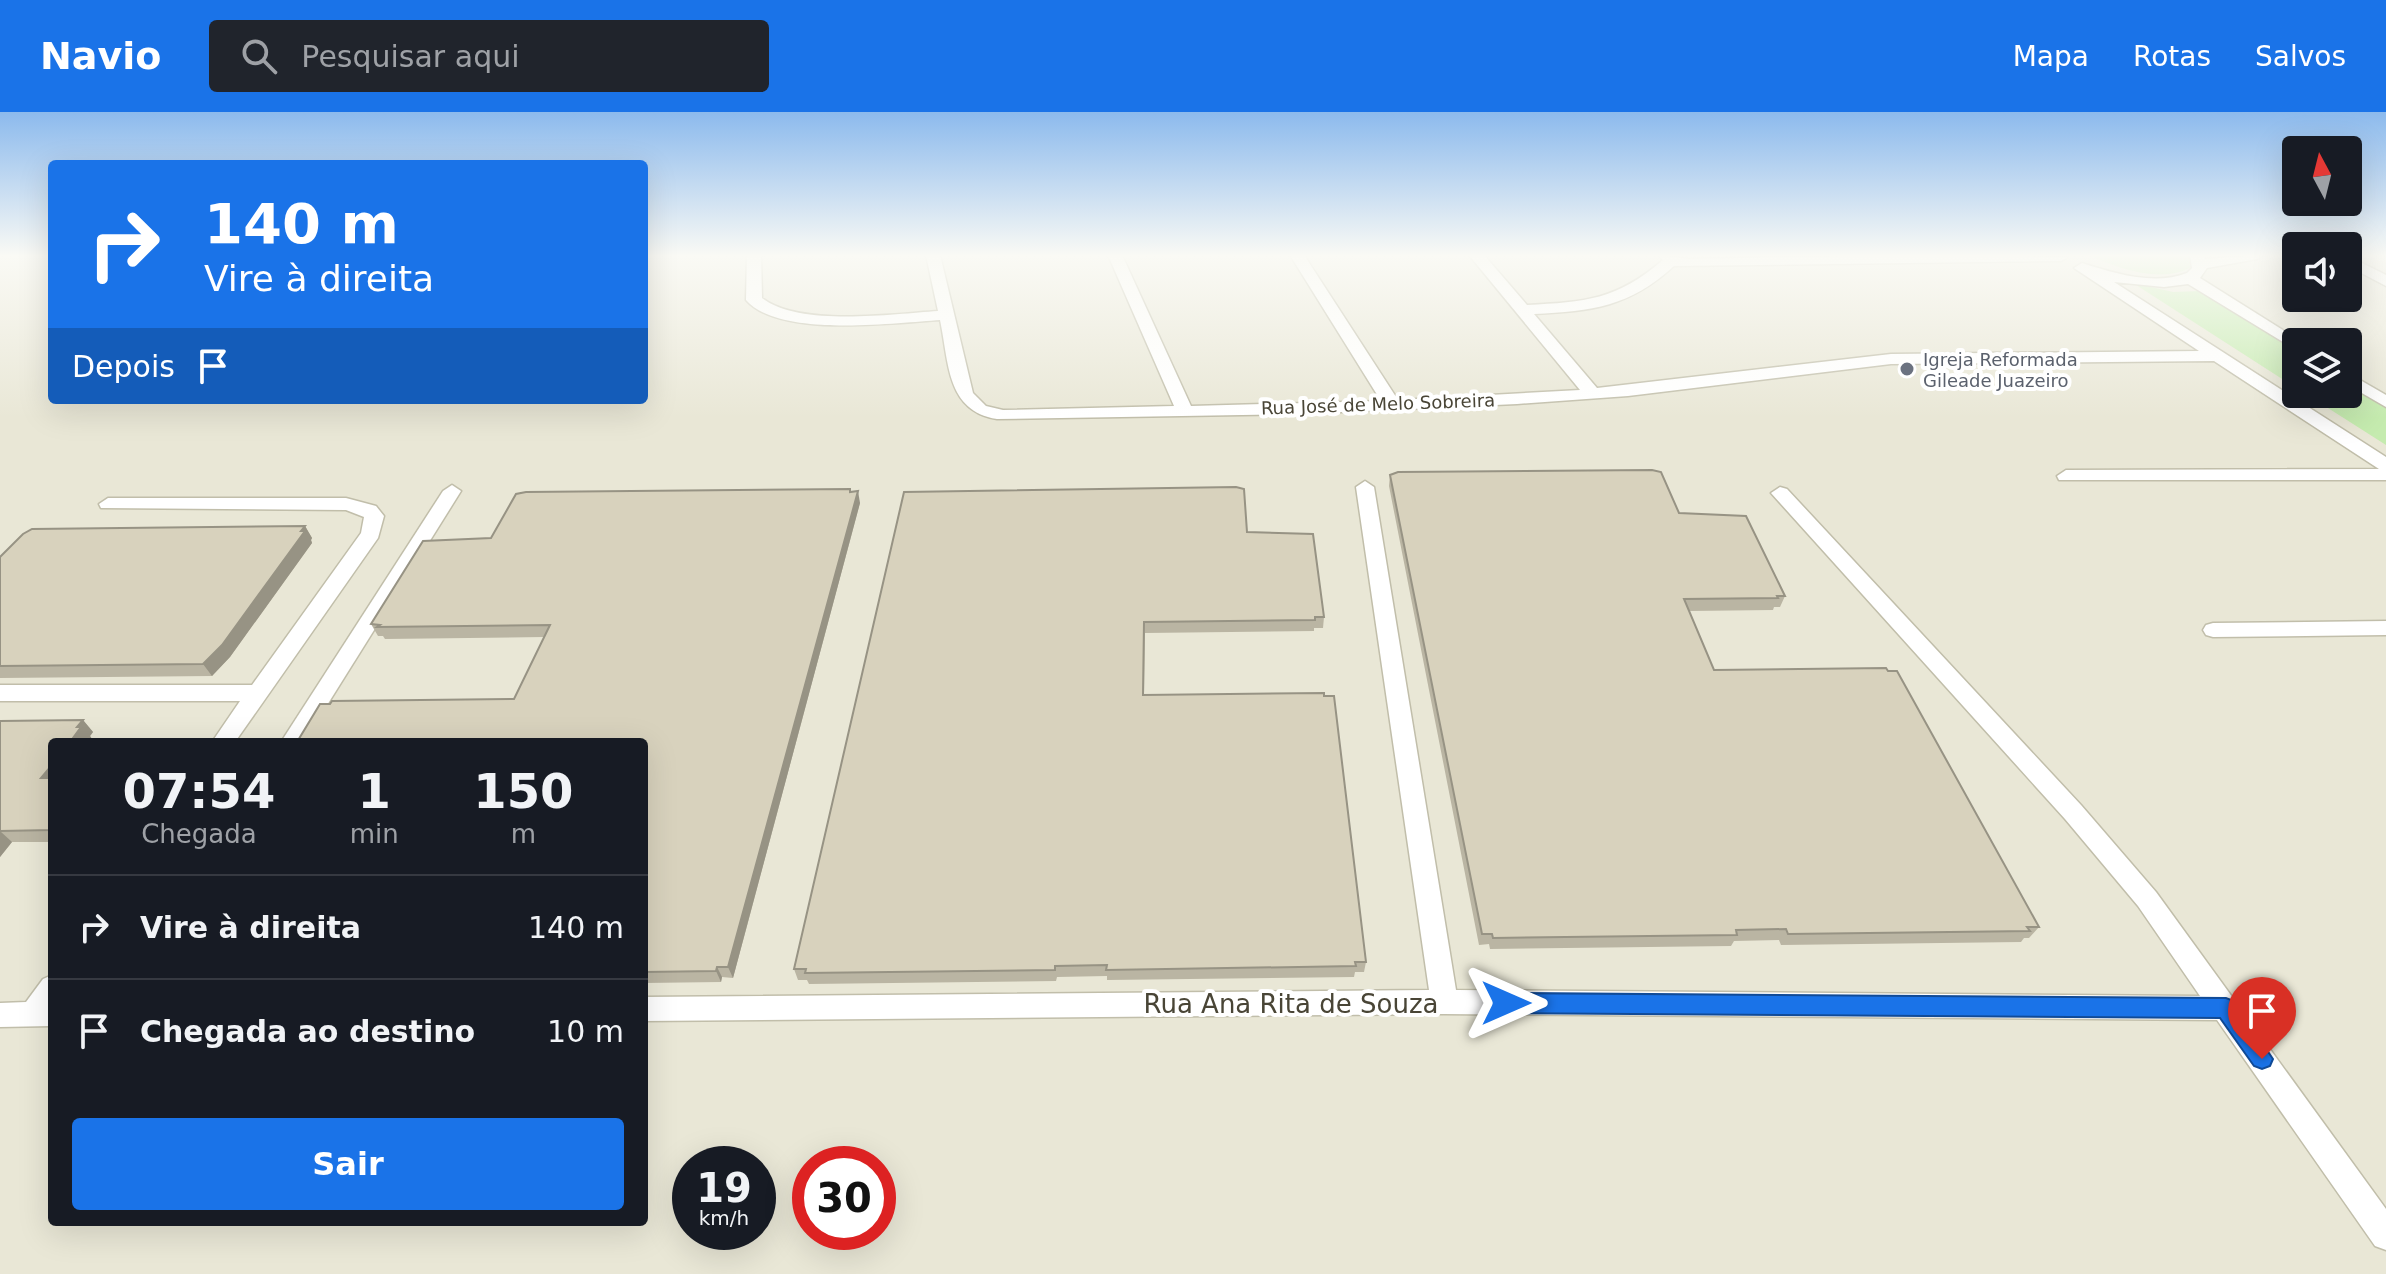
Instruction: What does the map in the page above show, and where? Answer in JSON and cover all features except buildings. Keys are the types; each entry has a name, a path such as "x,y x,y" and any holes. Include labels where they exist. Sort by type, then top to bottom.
{"street":[{"path":"764,309 768,313 838,319 946,315"},
{"name":"Rua José de Melo Sobreira","path":"945,309 969,404 982,412 1003,415 1392,404 1593,394 1842,362 1940,358 2217,356"},
{"path":"1139,309 1185,411"},
{"path":"1332,309 1392,404"},
{"path":"1523,310 1533,309"},
{"path":"2145,309 2386,465"},
{"path":"2239,309 2282,336"},
{"path":"1523,310 1593,394"},
{"path":"2362,387 2386,402"},
{"path":"2066,476 2386,474"},
{"path":"1365,487 1444,1002"},
{"path":"295,738 452,491"},
{"path":"1780,493 2073,812 2147,899 2386,1235"},
{"path":"108,504 346,504 369,510 374,516 371,534 226,738"},
{"path":"2213,630 2386,628"},
{"path":"0,693 257,693"},
{"name":"Rua Ana Rita de Souza","path":"648,1009 1444,1002 2226,1008"},
{"path":"0,1015 43,1014"}],"shaded area":[{"path":"0,309 48,309 48,404 648,404 648,309 2282,309 2282,312 2362,312 2362,309 2386,309 2386,1274 0,1274"}],"green space":[{"path":"2174,309 2230,309 2282,342 2282,379"},
{"path":"2362,392 2386,407 2386,445 2328,408 2362,408"}],"place":[{"name":"Igreja Reformada Gileade Juazeiro","path":"1907,369"}],"route":[{"path":"1506,1003 2226,1008 2262,1059"}]}
